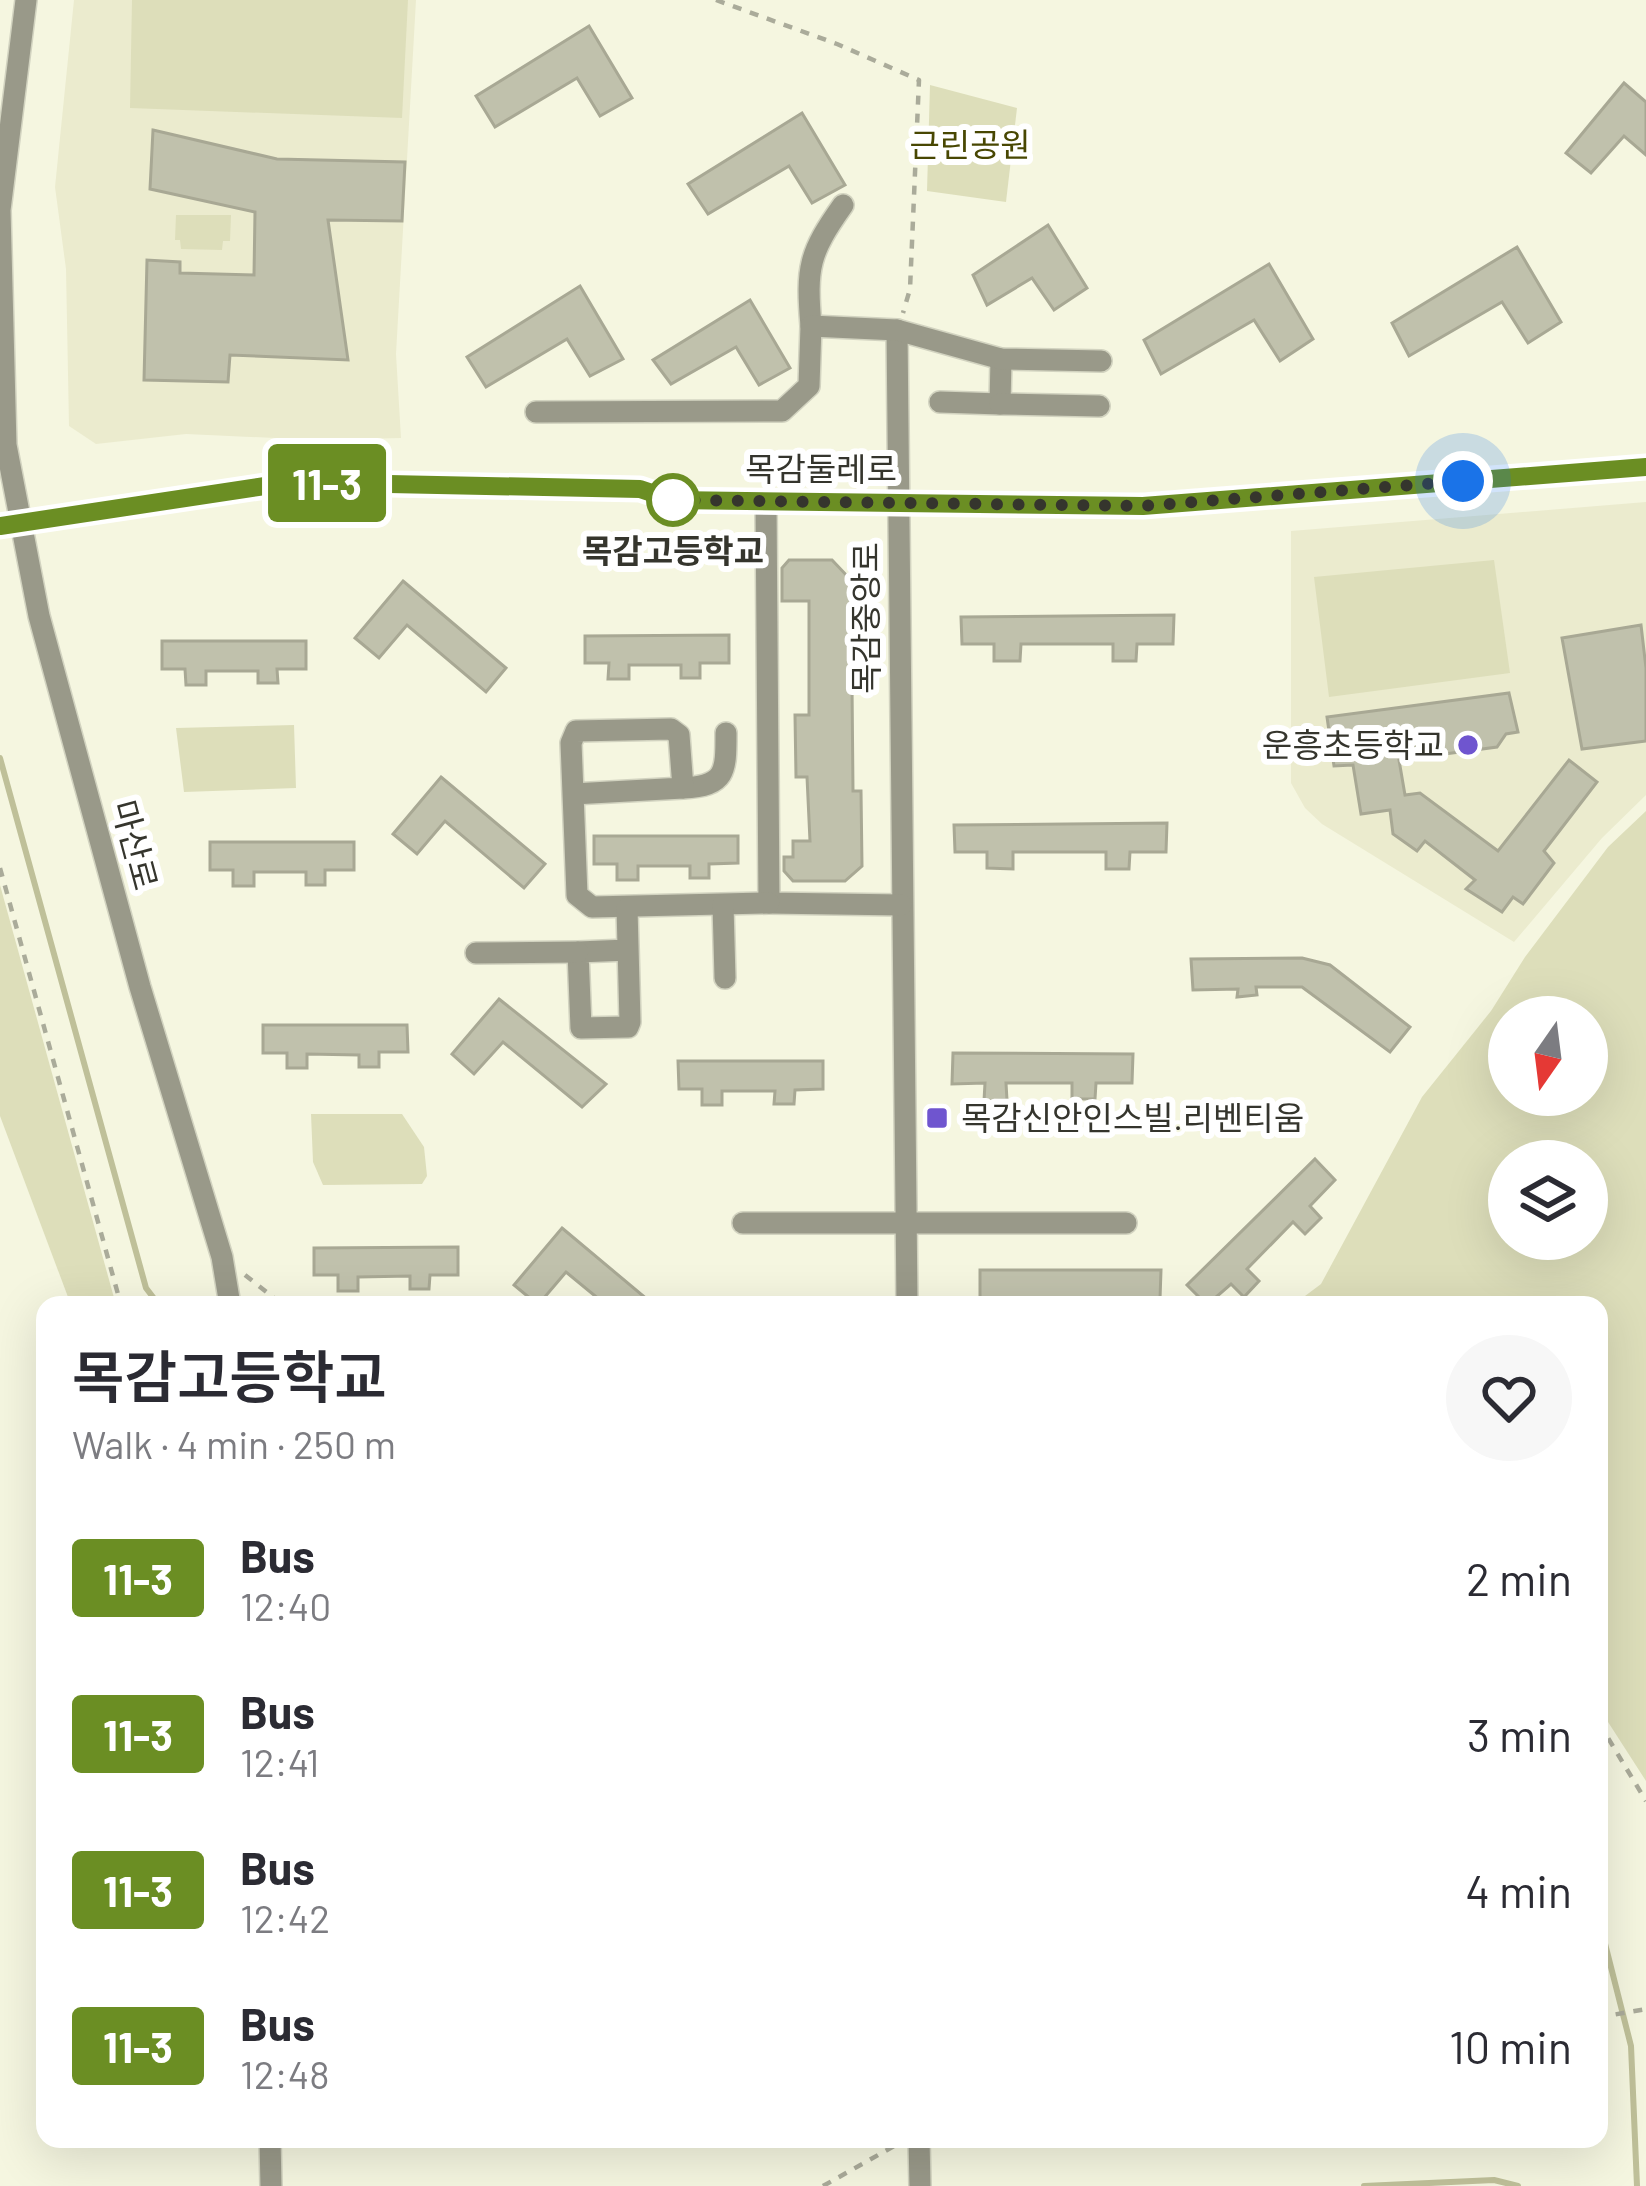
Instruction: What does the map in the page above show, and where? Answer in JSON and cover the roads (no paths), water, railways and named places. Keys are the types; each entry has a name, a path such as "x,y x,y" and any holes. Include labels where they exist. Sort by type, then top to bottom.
{"street":[{"name":"마산로","path":"26,0 0,210 10,523 140,987 222,1257 228,1296"},
{"path":"536,412 782,410 808,386 808,283 815,244 843,205"},
{"path":"811,326 898,330 1001,358 1101,361"},
{"name":"목감중앙로","path":"898,330 907,1296"},
{"path":"1000,404 1001,358"},
{"path":"940,402 1099,406"},
{"name":"목감둘레로","path":"10,523 292,482 640,489 673,500 766,503 1143,506 1646,466"},
{"path":"766,503 769,902"},
{"path":"682,788 679,735 671,728 576,731 571,743 577,895 592,908 769,902 901,905"},
{"path":"574,794 705,787 719,779 726,764 726,733"},
{"path":"723,905 724,978"},
{"path":"578,952 581,1028 624,1029 630,1022 627,908"},
{"path":"476,953 628,950"},
{"path":"743,1222 1126,1223"},
{"path":"270,2148 272,2186"},
{"path":"920,2148 920,2186"}],"waterway":[{"path":"0,758 146,1288 152,1296"},
{"path":"1608,1955 1631,2046 1637,2186"},
{"path":"1364,2186 1494,2180 1518,2186"}],"place":[{"name":"목감고등학교","path":"673,500"},
{"name":"운흥초등학교","path":"1468,745"},
{"name":"목감신안인스빌.리벤티움","path":"937,1118"}],"park label":[{"name":"근린공원","path":"970,145"}]}
